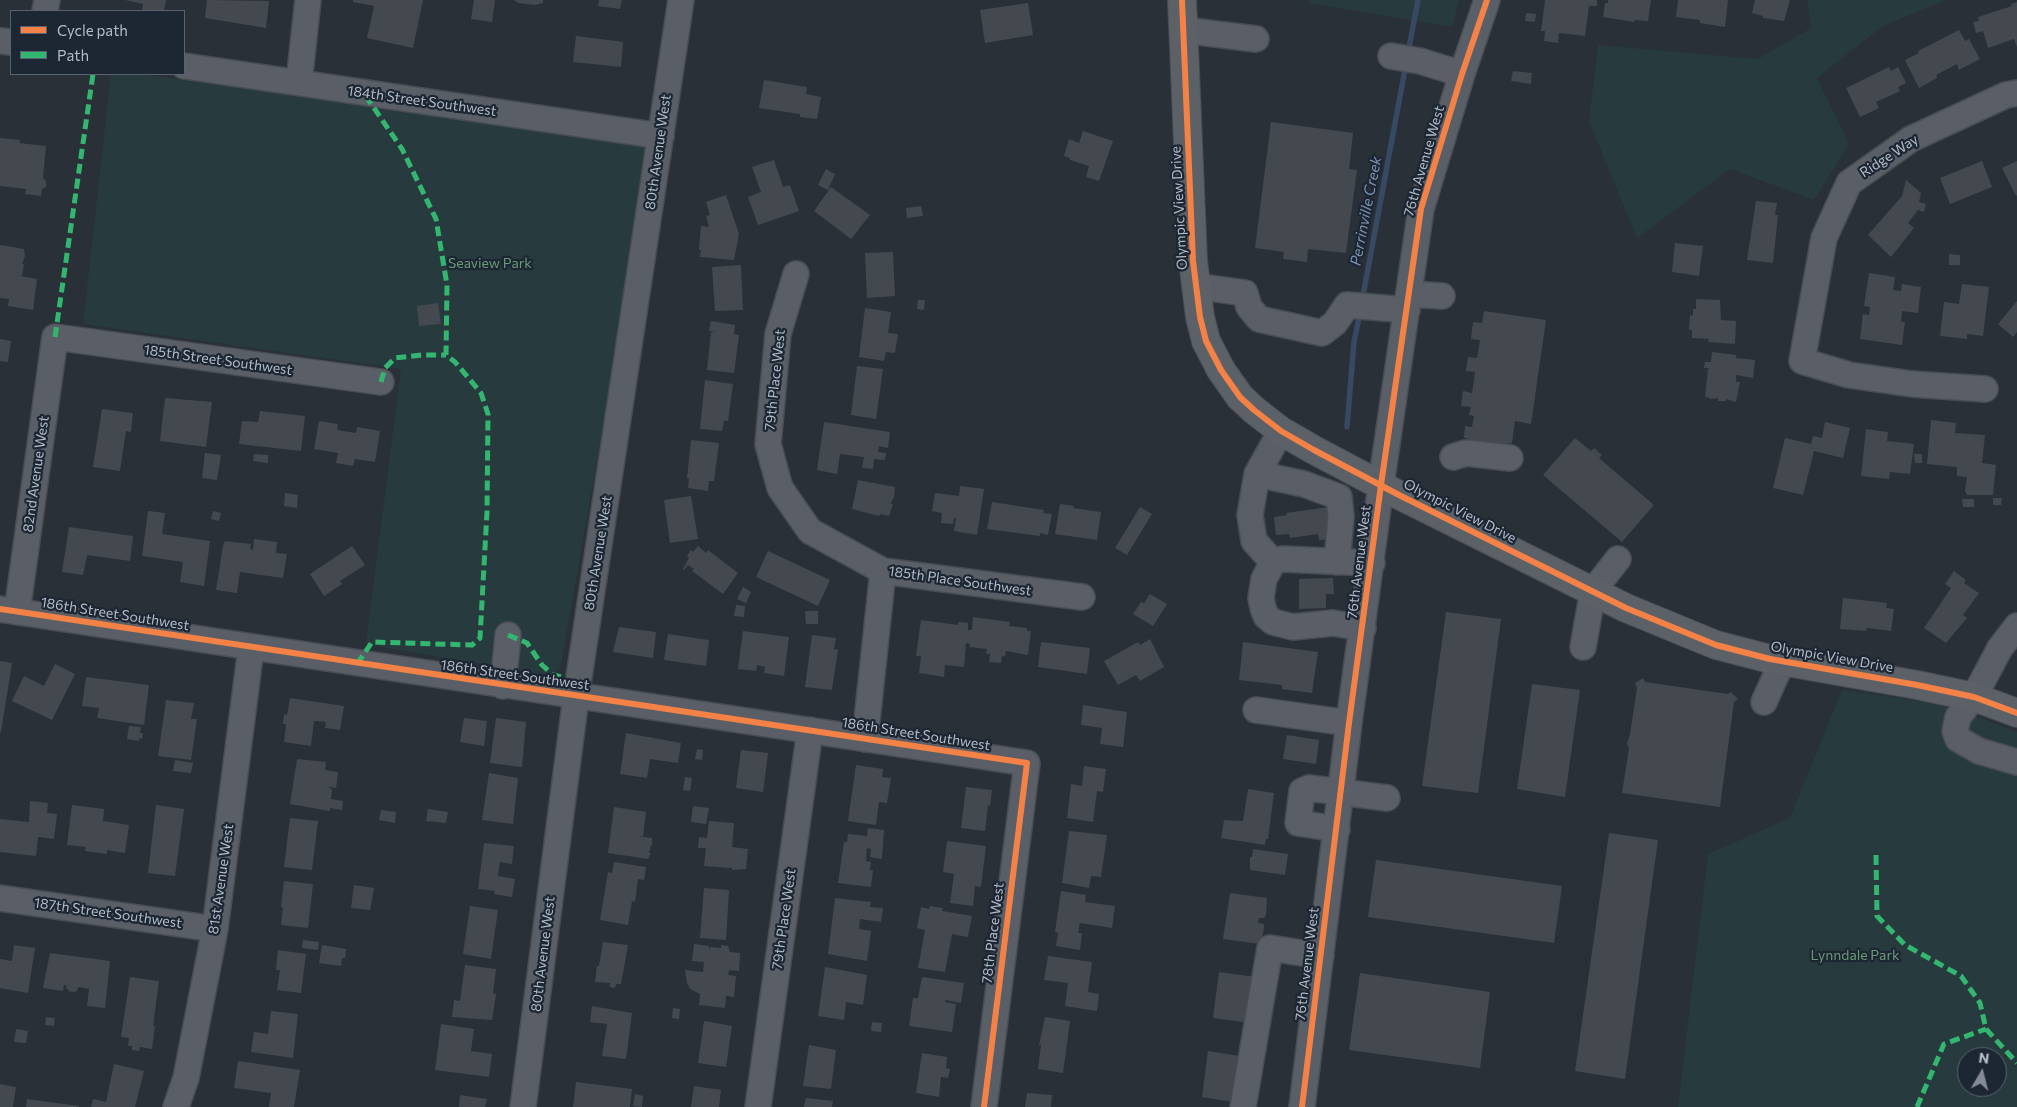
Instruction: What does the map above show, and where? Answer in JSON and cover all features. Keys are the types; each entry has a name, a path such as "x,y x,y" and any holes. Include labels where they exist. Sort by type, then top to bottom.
{"main road":[{"name":"Olympic View Drive","path":"1182,0 1195,286 1202,328 1212,354 1221,370 1240,397 1259,415 1281,431 1314,450 1381,485 1626,608 1716,645 1782,662 1917,685 1974,697 2017,713"}],"street":[{"path":"299,82 308,0"},
{"name":"80th Avenue West","path":"523,1107 576,696 681,0"},
{"name":"76th Avenue West","path":"1302,1107 1349,723 1421,209 1462,74 1487,0"},
{"path":"1183,30 1256,39"},
{"path":"1391,56 1420,61 1462,74"},
{"name":"184th Street Southwest","path":"185,66 661,136"},
{"name":"Ridge Way","path":"1985,389 1912,384 1849,375 1802,362 1824,238 1848,183 1911,139 2006,95 2017,93"},
{"name":"79th Place West","path":"780,488 768,444 778,334 796,274"},
{"path":"1195,286 1245,293 1249,307 1259,319 1322,333 1335,323 1347,305 1408,302 1442,296"},
{"name":"185th Street Southwest","path":"55,337 380,382"},
{"name":"82nd Avenue West","path":"9,610 55,337"},
{"path":"1273,562 1254,541 1250,515 1258,474 1281,431"},
{"path":"1304,484 1314,450"},
{"path":"1453,458 1466,453 1510,458"},
{"path":"1258,474 1304,484 1339,497 1341,517 1337,562"},
{"name":"185th Place Southwest","path":"780,488 810,531 883,571 1082,598"},
{"path":"1363,628 1333,623 1293,626 1273,622 1266,616 1262,598 1264,579 1273,562 1282,559 1372,563"},
{"path":"1583,647 1593,591 1618,559"},
{"path":"865,739 883,571"},
{"name":"186th Street Southwest","path":"9,610 503,686 1027,763"},
{"path":"2017,626 2000,648 1974,697 1958,717 1955,731 1958,738 1979,752 2017,762"},
{"path":"503,686 508,635"},
{"name":"81st Avenue West","path":"176,1107 186,1078 215,929 251,648"},
{"path":"1764,702 1782,662"},
{"path":"1256,710 1349,723"},
{"name":"79th Place West","path":"758,1107 810,730"},
{"name":"78th Place West","path":"984,1107 1027,763"},
{"path":"1337,829 1298,823 1302,791 1309,788 1388,798"},
{"name":"187th Street Southwest","path":"0,898 215,929"},
{"path":"1243,1107 1270,948 1321,956"}],"green space":[{"path":"1309,0 1459,0 1452,27 1309,3"},
{"path":"1807,0 1946,0 1883,26 1817,78 1849,144 1814,200 1730,169 1637,238 1589,121 1598,45 1758,59 1811,28"},
{"name":"Seaview Park","path":"111,75 148,75 652,146 559,670 542,675 366,644 401,369 83,324"},
{"name":"Lynndale Park","path":"1842,690 1947,705 2017,732 2017,1107 1678,1107 1708,854 1790,818"}],"building":[{"path":"125,0 166,0 164,10 142,10 143,4"},
{"path":"207,0 269,1 266,28 205,18"},
{"path":"353,0 423,0 413,48 367,38 374,6 353,2"},
{"path":"474,0 495,0 492,22 471,19"},
{"path":"514,0 543,0 543,3 535,5 518,3"},
{"path":"599,0 622,0 620,9 598,6"},
{"path":"1545,0 1597,0 1597,6 1589,6 1585,36 1559,33 1558,43 1544,41 1545,31 1541,31"},
{"path":"1608,0 1651,0 1648,21 1635,20 1634,22 1603,17 1605,3 1608,3"},
{"path":"1678,0 1728,0 1725,27 1700,23 1700,20 1676,17"},
{"path":"1755,0 1790,0 1784,21 1763,18 1763,16 1752,13"},
{"path":"2017,2 2017,47 2014,39 1988,48 1983,31 1976,33 1973,22 1979,21 1978,17 2012,6 2011,4"},
{"path":"1028,3 1033,35 985,43 980,10"},
{"path":"1526,13 1536,14 1535,22 1525,21"},
{"path":"1959,30 1965,41 1969,39 1980,59 1959,70 1957,64 1936,75 1937,78 1919,88 1905,60 1919,53 1918,51"},
{"path":"576,36 623,42 621,67 573,62"},
{"path":"1889,67 1891,71 1898,67 1906,83 1898,87 1900,91 1876,102 1879,108 1860,117 1846,88"},
{"path":"1513,71 1532,73 1531,84 1511,81"},
{"path":"764,80 807,87 806,94 821,97 817,119 800,117 800,114 759,108"},
{"path":"1271,122 1353,133 1349,169 1357,170 1346,253 1308,249 1307,262 1283,259 1284,252 1255,248"},
{"path":"1083,131 1113,141 1099,181 1086,177 1089,166 1064,156 1069,139 1079,143"},
{"path":"0,138 20,140 19,143 46,146 43,178 46,181 46,187 42,189 41,196 25,194 26,189 0,186"},
{"path":"774,160 783,187 790,185 799,211 758,225 748,197 761,192 752,167"},
{"path":"1982,161 1992,187 1950,204 1940,178"},
{"path":"2017,161 2017,195 2016,196 2002,168"},
{"path":"826,169 835,174 828,190 818,185"},
{"path":"1906,180 1921,193 1919,202 1926,204 1924,212 1918,210 1908,223 1914,228 1891,257 1868,235 1902,196"},
{"path":"831,187 870,215 851,239 814,211"},
{"path":"726,195 739,234 734,260 700,257 701,226 709,227 706,216 710,215 706,202"},
{"path":"1756,201 1777,203 1775,215 1778,215 1773,263 1747,260"},
{"path":"921,206 923,216 907,218 906,208"},
{"path":"1675,243 1703,246 1699,276 1672,272"},
{"path":"0,245 24,249 25,256 22,264 24,264 22,276 15,275 37,279 33,310 8,306 9,299 0,298"},
{"path":"893,252 895,296 867,298 865,253"},
{"path":"1949,254 1960,255 1960,265 1949,265"},
{"path":"741,265 743,310 715,311 712,267"},
{"path":"1869,273 1895,277 1893,290 1901,291 1902,284 1921,287 1918,313 1902,311 1901,322 1905,322 1902,345 1860,339 1863,314 1869,315 1870,307 1864,306"},
{"path":"1962,284 1989,287 1983,336 1967,334 1967,339 1940,336 1944,302 1959,304"},
{"path":"1696,299 1720,300 1721,320 1736,321 1735,344 1708,342 1709,339 1692,338 1692,330 1689,330 1690,315 1693,316 1693,309 1696,309"},
{"path":"918,300 925,300 924,310 917,309"},
{"path":"2017,301 2017,332 2013,337 1998,324"},
{"path":"438,303 441,324 419,326 417,306"},
{"path":"865,308 891,312 888,333 898,334 895,353 886,352 884,361 859,357"},
{"path":"1484,311 1546,320 1531,424 1515,421 1512,443 1504,444 1503,452 1469,451 1470,439 1464,438 1465,426 1472,427 1474,416 1469,415 1471,407 1461,406 1463,391 1472,393 1475,372 1466,371 1468,357 1477,358 1480,340 1471,339 1473,322 1482,323"},
{"path":"711,321 735,325 734,334 739,335 734,373 707,370 711,332 717,332 709,331"},
{"path":"0,339 11,341 8,362 0,361"},
{"path":"1712,352 1736,355 1736,358 1755,360 1753,378 1736,375 1736,382 1740,382 1736,402 1726,399 1726,401 1718,401 1718,398 1710,399 1705,397 1708,369 1710,368 1704,368 1705,362 1711,362"},
{"path":"857,366 883,369 876,419 851,415"},
{"path":"705,380 733,384 728,421 724,421 722,431 700,429"},
{"path":"165,398 212,402 206,447 160,441"},
{"path":"102,409 133,413 131,432 126,431 120,471 93,467"},
{"path":"260,411 305,416 301,451 239,444 242,421 258,422"},
{"path":"1931,420 1956,423 1955,433 1985,435 1982,463 1996,465 1993,495 1967,495 1965,491 1967,477 1957,476 1957,467 1927,464"},
{"path":"319,421 338,424 337,430 356,433 357,427 380,431 375,462 355,459 353,466 336,463 338,453 314,449"},
{"path":"824,422 890,432 888,448 879,446 878,452 886,453 885,460 874,459 873,469 862,468 864,457 840,454 837,474 817,470"},
{"path":"1825,422 1850,428 1843,458 1814,451 1803,495 1773,488 1785,438 1811,444 1813,436 1822,438"},
{"path":"1866,429 1888,432 1887,441 1914,444 1910,474 1890,472 1889,479 1861,476"},
{"path":"1575,438 1591,451 1594,448 1602,455 1599,458 1654,505 1622,542 1543,475"},
{"path":"691,440 719,443 714,481 709,481 708,491 688,488 689,479 687,478"},
{"path":"205,453 221,455 217,480 202,478"},
{"path":"254,454 268,455 268,463 253,461"},
{"path":"1914,454 1922,454 1922,463 1915,463"},
{"path":"858,480 895,487 889,516 880,514 879,516 852,509"},
{"path":"960,486 984,489 977,535 954,531 956,518 954,518 953,524 941,523 942,513 932,511 935,493 959,496"},
{"path":"285,493 298,495 297,508 284,506"},
{"path":"691,496 698,539 670,543 664,500"},
{"path":"1993,498 2002,498 2001,505 1993,505"},
{"path":"1962,499 1974,499 1974,507 1963,507"},
{"path":"992,502 1044,510 1043,513 1052,514 1048,535 1040,533 1040,536 987,529"},
{"path":"1060,504 1101,512 1097,540 1055,534"},
{"path":"1140,507 1152,514 1127,555 1115,548"},
{"path":"1329,507 1333,539 1319,540 1318,534 1290,538 1289,534 1276,535 1274,517 1287,515 1286,513"},
{"path":"148,511 165,513 162,534 210,541 204,586 180,582 183,562 142,556"},
{"path":"213,511 221,513 219,521 211,519"},
{"path":"69,527 133,536 130,561 87,555 83,575 62,572"},
{"path":"254,539 277,542 276,553 287,554 283,578 240,572 237,593 216,590 225,541 251,544 250,549 253,550"},
{"path":"352,546 365,565 340,581 342,584 324,596 310,574"},
{"path":"698,546 706,553 708,550 738,573 723,594 692,571 694,569 688,565 683,569 689,558 687,556 691,550 693,552"},
{"path":"768,551 830,580 818,606 756,577"},
{"path":"1954,571 1966,580 1964,583 1979,593 1963,615 1967,618 1946,643 1924,628 1951,588 1945,584"},
{"path":"1333,578 1334,594 1326,594 1326,608 1299,609 1299,579"},
{"path":"743,587 751,592 746,603 737,599"},
{"path":"1150,594 1167,604 1153,626 1133,614 1141,602 1144,603"},
{"path":"1843,598 1887,603 1886,608 1894,609 1891,631 1867,628 1866,631 1840,629"},
{"path":"736,605 745,606 744,617 734,616"},
{"path":"805,611 818,611 818,624 806,624"},
{"path":"1446,612 1501,619 1478,793 1422,786"},
{"path":"973,617 1010,622 1009,626 1027,628 1027,631 1031,631 1028,654 1006,651 1005,656 1002,656 1001,663 989,662 990,654 986,654 987,649 969,647 970,644 966,643 964,667 945,665 944,677 919,673 921,656 916,656 921,620 958,625 958,622 968,623 968,630 972,630"},
{"path":"619,627 656,632 653,658 613,652"},
{"path":"743,631 789,637 784,676 764,673 765,667 757,665 756,671 738,669"},
{"path":"668,634 709,640 706,666 664,660"},
{"path":"812,635 836,638 834,649 838,650 832,690 805,687"},
{"path":"1150,639 1164,667 1140,681 1136,675 1118,685 1104,661 1138,642 1140,645"},
{"path":"1041,642 1090,648 1087,674 1038,667"},
{"path":"1243,642 1318,652 1312,693 1282,689 1282,685 1239,680"},
{"path":"0,661 12,663 1,732 0,732"},
{"path":"55,664 75,674 52,720 12,701 24,676 44,686"},
{"path":"86,677 149,685 144,725 97,718 99,708 82,706"},
{"path":"1643,678 1645,682 1728,694 1731,692 1738,699 1734,702 1720,807 1622,793 1629,748 1627,744 1637,688 1635,683"},
{"path":"1532,684 1580,690 1565,797 1517,789"},
{"path":"290,698 344,706 340,730 325,728 326,722 314,721 311,746 284,742 286,724 283,724 284,714 287,715"},
{"path":"166,700 194,703 191,719 197,719 191,760 158,756"},
{"path":"1083,705 1127,712 1123,747 1100,744 1102,728 1081,725"},
{"path":"464,718 487,721 484,746 460,742"},
{"path":"496,718 526,722 522,767 490,763"},
{"path":"129,726 141,727 142,739 139,738 139,741 127,739"},
{"path":"626,733 681,743 678,763 650,759 647,778 620,774"},
{"path":"1287,735 1319,740 1316,764 1283,759"},
{"path":"697,749 703,750 702,760 695,759"},
{"path":"741,750 768,753 763,792 736,788"},
{"path":"297,759 326,762 325,770 338,772 336,788 329,788 332,789 331,799 343,801 342,810 330,808 330,811 290,804"},
{"path":"175,760 193,763 191,773 173,771"},
{"path":"856,765 883,769 882,777 891,778 887,803 879,802 876,825 848,821"},
{"path":"1084,766 1106,769 1103,792 1097,791 1093,822 1067,818 1071,784 1082,786"},
{"path":"489,773 518,778 513,824 482,820"},
{"path":"685,777 692,778 690,791 683,790"},
{"path":"966,787 992,790 985,831 961,828"},
{"path":"1248,789 1274,793 1268,839 1266,839 1265,845 1221,838 1224,820 1243,821"},
{"path":"30,801 48,803 47,813 57,814 54,839 38,837 36,856 0,852 0,819 29,822"},
{"path":"72,805 104,809 103,821 129,825 125,853 107,850 107,854 85,851 86,847 67,845"},
{"path":"156,805 184,809 175,876 148,873"},
{"path":"693,806 709,808 706,824 691,822"},
{"path":"614,807 646,812 643,836 637,836 652,838 649,853 651,853 648,859 608,853"},
{"path":"428,809 448,812 446,823 426,821"},
{"path":"381,810 396,812 395,823 379,820"},
{"path":"290,818 318,821 312,870 284,867"},
{"path":"709,821 734,823 732,847 748,849 746,869 732,870 732,868 704,866 706,848 698,848 699,837 707,838"},
{"path":"868,828 884,830 882,859 870,857 871,849 867,848 866,861 871,862 870,870 873,870 871,887 838,883 844,842 847,842 848,834 867,836"},
{"path":"1069,831 1107,835 1101,877 1091,876 1089,888 1062,883"},
{"path":"1609,833 1658,840 1625,1079 1575,1071"},
{"path":"947,841 986,846 981,887 975,886 973,906 950,903 954,874 943,872"},
{"path":"484,843 514,846 512,864 500,862 498,876 515,879 512,897 494,894 495,891 478,889"},
{"path":"1253,849 1288,854 1285,875 1250,870 1250,857 1252,857"},
{"path":"1376,860 1562,886 1554,943 1368,917"},
{"path":"614,862 646,867 644,880 638,879 635,902 632,901 628,925 600,920 608,872 612,873"},
{"path":"284,881 313,884 308,928 281,925"},
{"path":"354,885 374,888 370,910 351,908"},
{"path":"704,888 729,890 726,940 700,938"},
{"path":"1061,891 1086,895 1085,902 1115,906 1112,928 1080,923 1078,933 1082,933 1080,950 1056,946 1058,933 1055,932"},
{"path":"1230,893 1267,898 1266,915 1264,918 1259,918 1258,923 1264,924 1261,944 1223,939"},
{"path":"835,898 871,902 870,907 883,908 881,922 860,919 859,929 871,931 867,961 828,954"},
{"path":"470,906 498,910 491,959 463,954"},
{"path":"930,906 943,908 942,911 972,916 968,937 952,934 945,972 918,968 925,930 917,928 921,907 929,909"},
{"path":"303,940 319,942 318,950 302,948"},
{"path":"603,942 628,945 621,984 616,984 615,988 610,987 610,983 595,982"},
{"path":"694,944 709,946 709,950 710,947 721,948 721,945 728,946 730,952 740,953 739,971 729,970 728,975 736,976 734,997 726,996 725,1008 699,1005 700,994 690,989 687,983 685,970 703,972 704,962 692,961"},
{"path":"14,945 35,948 28,993 0,988 0,959 12,961"},
{"path":"322,945 346,949 345,958 342,958 341,966 319,963"},
{"path":"278,950 306,954 301,993 277,990 280,970 276,970"},
{"path":"50,953 110,961 105,1008 87,1006 89,989 78,987 77,991 74,992 68,991 69,989 66,989 67,986 64,985 63,991 43,988"},
{"path":"1048,956 1092,962 1088,992 1099,994 1097,1011 1065,1006 1068,983 1044,980"},
{"path":"465,965 496,969 493,993 496,994 492,1020 452,1017 454,1000 460,1001"},
{"path":"825,967 867,975 863,1005 846,1002 844,1020 818,1016"},
{"path":"1219,972 1256,977 1253,997 1249,997 1248,1002 1253,1003 1250,1023 1213,1018"},
{"path":"1360,973 1490,992 1480,1068 1349,1050"},
{"path":"130,977 159,981 152,1049 140,1047 139,1051 132,1050 132,1046 128,1046 129,1038 121,1037"},
{"path":"922,977 964,983 961,1003 946,1000 945,1002 956,1004 952,1032 909,1026 913,998 918,998"},
{"path":"592,1006 632,1013 626,1059 602,1056 607,1024 590,1022"},
{"path":"673,1008 680,1009 679,1019 672,1018"},
{"path":"271,1011 298,1014 293,1058 251,1052 254,1032 268,1034"},
{"path":"46,1017 55,1018 54,1026 45,1025"},
{"path":"1045,1017 1070,1021 1063,1073 1038,1069 1041,1045 1039,1045"},
{"path":"704,1021 732,1026 726,1067 698,1063"},
{"path":"872,1022 882,1023 881,1032 871,1031"},
{"path":"441,1024 474,1029 471,1051 492,1054 489,1077 435,1070"},
{"path":"16,1029 28,1031 26,1043 14,1042"},
{"path":"809,1045 836,1050 831,1089 803,1086"},
{"path":"1208,1051 1246,1057 1239,1103 1202,1097"},
{"path":"922,1053 947,1057 946,1068 950,1069 948,1078 941,1077 939,1097 916,1093"},
{"path":"238,1061 300,1070 294,1107 269,1107 271,1093 234,1088"},
{"path":"114,1064 144,1071 135,1107 91,1107 93,1099 106,1102"},
{"path":"576,1082 632,1089 630,1107 573,1107"},
{"path":"0,1084 16,1087 13,1107 0,1107"},
{"path":"694,1086 721,1090 719,1107 691,1107"},
{"path":"1027,1093 1052,1095 1051,1107 1025,1107"},
{"path":"635,1094 643,1096 642,1107 633,1106"},
{"path":"460,1095 487,1099 485,1107 459,1107"},
{"path":"806,1098 833,1101 832,1107 804,1107"},
{"path":"27,1099 79,1106 79,1107 26,1107"}],"waterway":[{"name":"Perrinville Creek","path":"1408,53 1418,0"},
{"name":"Perrinville Creek","path":"1362,301 1406,64"},
{"name":"Perrinville Creek","path":"1347,427 1354,342 1360,313"}],"marked path":[{"path":"55,337 93,75"},
{"path":"357,664 372,642 472,645 480,638 487,512 488,414 481,393 455,362 446,355 447,285 436,219 402,149 363,92"},
{"path":"381,382 385,368 395,358 446,355"},
{"path":"508,635 527,643 542,665 552,674 564,678"},
{"path":"1876,855 1877,916 1905,945 1961,976 1980,1003 1986,1029 2017,1063"},
{"path":"1917,1107 1944,1044 1986,1029"}],"cycle path":[{"path":"1182,0 1193,261 1200,317 1206,341 1221,370 1240,397 1254,410 1281,431 1399,495 1626,608 1716,645 1770,659 1974,697 2017,713"},
{"path":"1302,1107 1349,723 1421,209 1462,74 1487,0"},
{"path":"0,609 1027,763 984,1107"}]}
